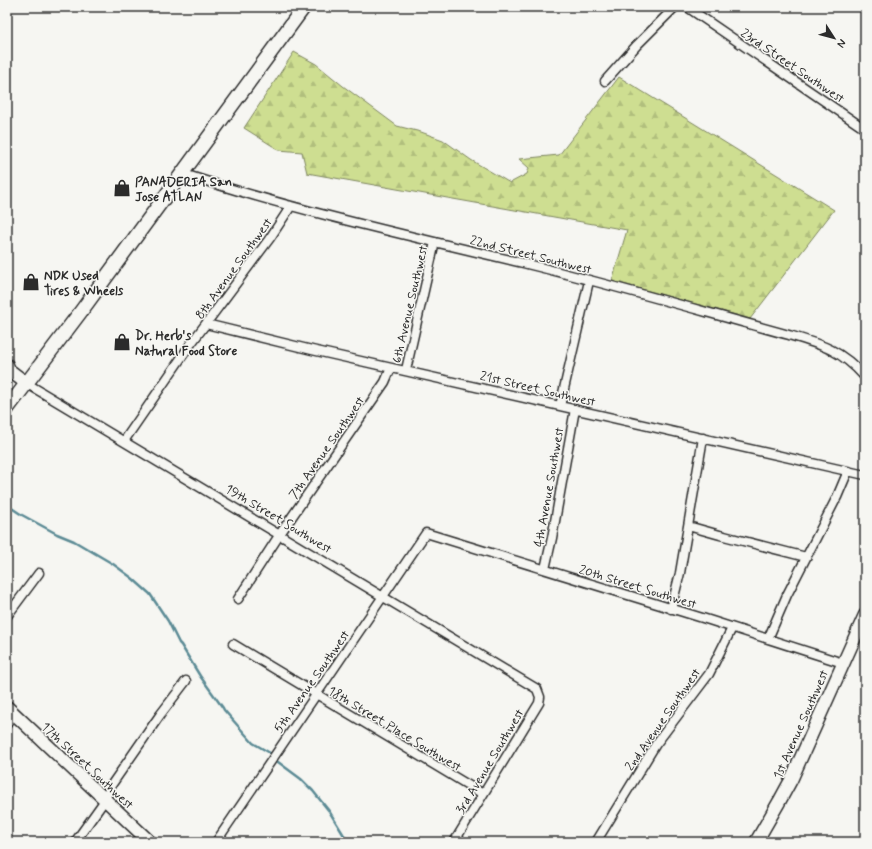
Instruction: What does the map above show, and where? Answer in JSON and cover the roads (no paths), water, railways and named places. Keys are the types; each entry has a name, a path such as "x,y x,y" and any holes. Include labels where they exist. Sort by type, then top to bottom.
{"main road":[{"path":"7,409 82,310 304,7"},
{"name":"19th Street Southwest","path":"7,365 10,370 26,383"},
{"name":"1st Avenue Southwest","path":"756,842 791,780 843,663 861,632 865,615"},
{"name":"17th Street Southwest","path":"9,715 150,842"}],"street":[{"path":"605,81 637,45 675,7"},
{"name":"23rd Street Southwest","path":"687,7 865,129"},
{"name":"22nd Street Southwest","path":"181,173 291,206 589,281 789,334 822,344 846,357 865,377"},
{"name":"8th Avenue Southwest","path":"124,441 206,324 270,238 291,206"},
{"name":"6th Avenue Southwest","path":"406,370 436,242"},
{"path":"560,406 589,281"},
{"name":"21st Street Southwest","path":"206,324 391,368 406,370 865,475"},
{"name":"7th Avenue Southwest","path":"238,599 280,534 385,382 391,368"},
{"name":"19th Street Southwest","path":"26,383 383,596 537,689 539,692"},
{"name":"4th Avenue Southwest","path":"545,569 575,409"},
{"path":"672,609 703,438"},
{"path":"768,638 787,595 837,497 848,471"},
{"path":"688,526 720,536 806,557"},
{"name":"20th Street Southwest","path":"426,533 768,638 843,663"},
{"name":"5th Avenue Southwest","path":"216,842 426,533"},
{"path":"7,616 39,573"},
{"name":"2nd Avenue Southwest","path":"596,842 656,744 709,674 732,628"},
{"name":"18th Street Place Southwest","path":"233,644 483,794"},
{"path":"75,842 105,800 110,787 160,715 186,681"},
{"name":"3rd Avenue Southwest","path":"454,842 539,703 539,692"}],"waterway":[{"path":"7,505 22,515 57,534 74,541 113,564 150,594 168,621 179,643 200,676 224,710 253,743 270,753 274,759 301,779 313,791 329,811 348,842"}],"place":[{"name":"PANADERIA San Jose ATLAN","path":"122,188"},
{"name":"NDK Used Tires & Wheels","path":"31,282"},
{"name":"Dr. Herb's Natural Food Store","path":"122,342"}]}
